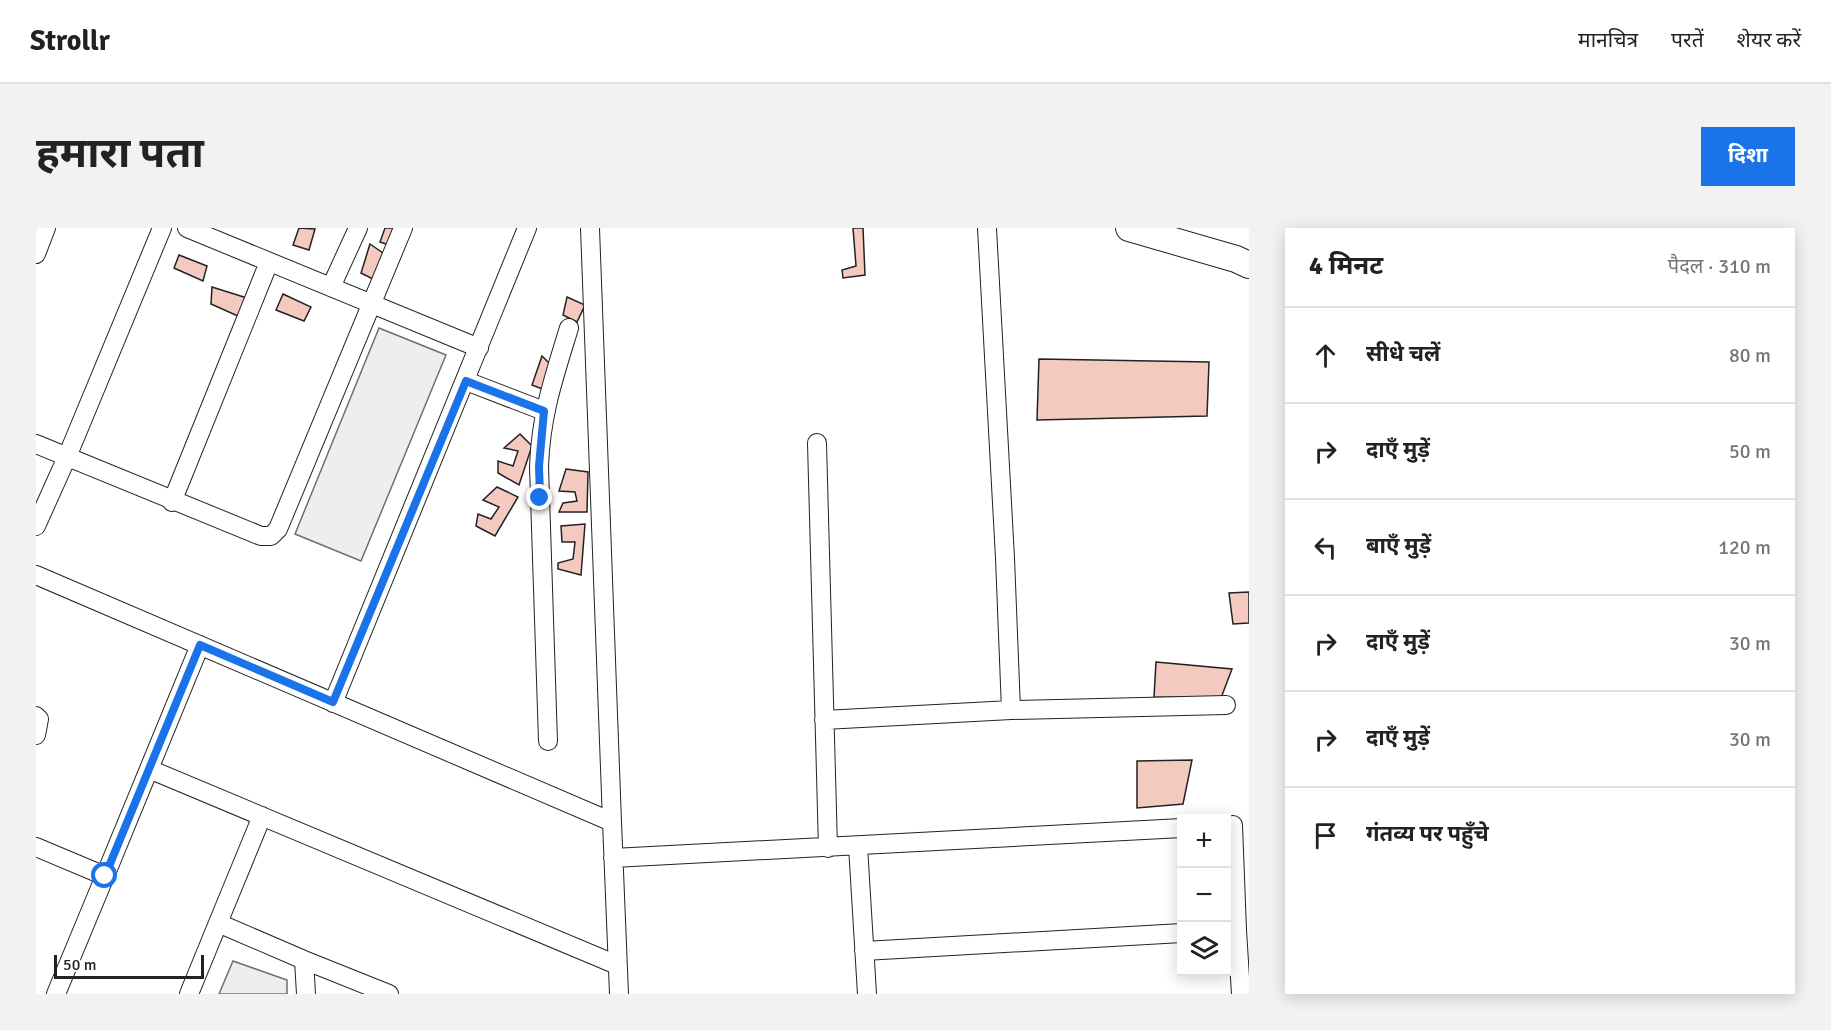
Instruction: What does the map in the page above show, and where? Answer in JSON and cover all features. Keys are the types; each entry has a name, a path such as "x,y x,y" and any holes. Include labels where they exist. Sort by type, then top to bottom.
{"street":[{"path":"36,254 46,228"},
{"path":"36,526 162,228"},
{"path":"187,228 479,348"},
{"path":"331,287 358,228"},
{"path":"36,444 172,502 261,536 271,536 278,530 403,228"},
{"path":"333,702 527,228"},
{"path":"590,228 619,994"},
{"path":"987,228 1011,710"},
{"path":"1129,228 1236,259 1249,265"},
{"path":"172,502 269,262"},
{"path":"548,741 539,466 544,411 569,328"},
{"path":"466,381 544,411"},
{"path":"817,443 828,848"},
{"path":"36,575 612,822"},
{"path":"56,994 200,645"},
{"path":"824,720 1011,710 1226,705"},
{"path":"36,716 39,719 36,735"},
{"path":"148,769 617,965"},
{"path":"189,994 262,816"},
{"path":"1236,825 1232,930 1241,994"},
{"path":"613,858 1177,828"},
{"path":"858,846 867,994"},
{"path":"36,847 105,876"},
{"path":"218,923 389,994"},
{"path":"864,951 1177,933"},
{"path":"304,960 306,994"}],"shaded area":[{"path":"379,328 446,355 361,561 295,534"},
{"path":"233,961 287,980 287,994 219,994"}],"building":[{"path":"299,228 315,229 309,250 293,245"},
{"path":"385,228 396,228 389,245 380,242"},
{"path":"853,228 863,228 865,275 843,278 842,270 856,266"},
{"path":"370,244 383,253 375,280 361,273"},
{"path":"179,255 207,266 203,281 174,268"},
{"path":"212,287 247,298 240,317 211,304"},
{"path":"283,294 311,307 304,321 276,310"},
{"path":"567,297 585,305 577,322 563,315"},
{"path":"542,356 549,363 545,390 532,385"},
{"path":"1039,359 1209,362 1207,416 1037,420"},
{"path":"520,434 532,446 519,485 498,473 498,461 513,466 518,451 504,448"},
{"path":"566,469 588,472 587,512 559,512 563,503 577,501 575,492 559,491"},
{"path":"497,487 518,497 495,536 476,526 478,514 491,519 499,507 483,500"},
{"path":"585,524 581,575 558,569 558,563 573,559 575,542 562,542 561,526"},
{"path":"1249,592 1249,623 1233,624 1229,593"},
{"path":"1156,662 1232,669 1221,698 1154,697"},
{"path":"1192,760 1183,804 1137,808 1137,761"}],"route":[{"path":"105,876 200,645 333,702 466,381 544,411 540,440 540,498"}]}
